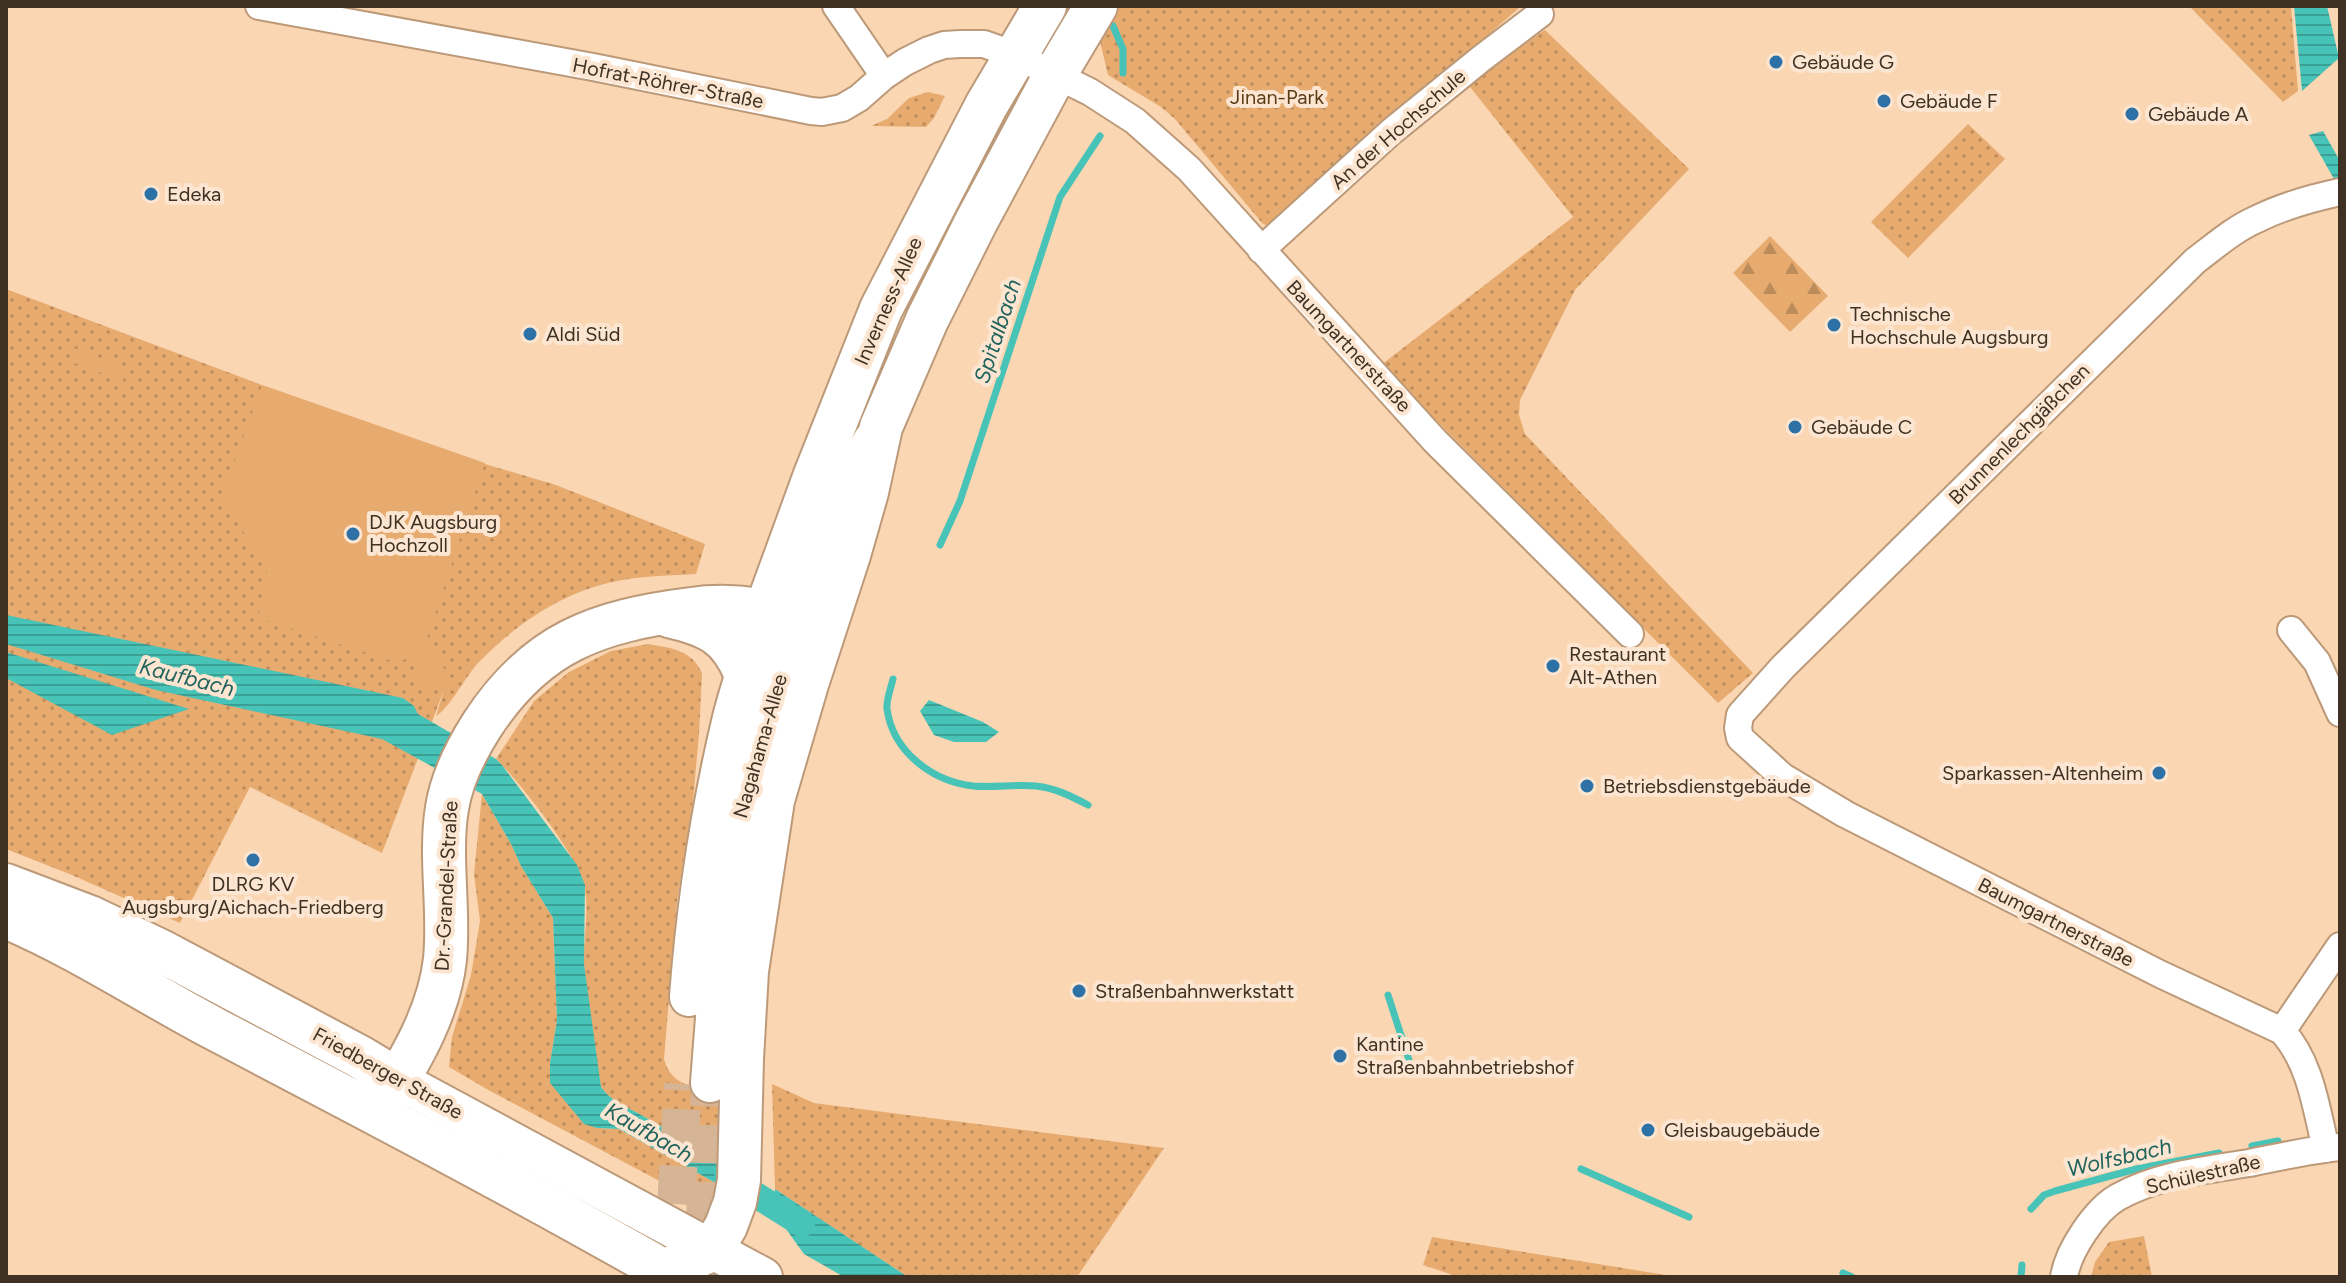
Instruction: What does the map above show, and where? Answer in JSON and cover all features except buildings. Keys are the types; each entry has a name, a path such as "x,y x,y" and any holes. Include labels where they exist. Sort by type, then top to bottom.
{"main road":[{"name":"Inverness-Allee","path":"777,628 815,475 881,309 965,145 1045,6"},
{"path":"670,1274 719,1238 735,1202 739,1180 747,971 773,800 853,542 881,427 927,320 976,222 1056,73 1096,6"},
{"name":"Nagahama-Allee","path":"777,628 765,723 733,842 696,1084 695,922 704,854 721,768 745,673 777,628 847,485 881,427"},
{"name":"Dr.-Grandel-Straße","path":"388,1097 429,1017 445,960 445,824 456,774 478,731 505,692 535,663 570,639 614,623 719,606 777,628"},
{"name":"Dr.-Grandel-Straße","path":"660,614 702,626 722,638 738,654 745,673"},
{"name":"Friedberger Straße","path":"6,885 90,917 163,952 360,1057 388,1097 670,1274"},
{"name":"Friedberger Straße","path":"6,917 49,936 211,1027 388,1097 719,1238 763,1277"}],"street":[{"name":"Hofrat-Röhrer-Straße","path":"259,6 822,112 842,108 905,62 944,45 984,44 1056,73"},
{"path":"836,6 884,76"},
{"name":"An der Hochschule","path":"1261,250 1392,131 1540,14"},
{"name":"Baumgartnerstraße","path":"1056,73 1090,92 1156,138 1189,169 1435,441 1630,634"},
{"name":"Brunnenlechgäßchen","path":"1738,728 1740,715 1783,667 2195,261 2257,219 2309,199 2340,192"},
{"path":"2291,630 2317,662 2340,713"},
{"name":"Baumgartnerstraße","path":"1738,728 1740,738 1783,777 1845,814 2160,974 2282,1031"},
{"path":"2333,1148 2309,1078 2294,1045 2282,1031 2340,946"},
{"name":"Schülestraße","path":"2064,1277 2069,1260 2087,1228 2117,1197 2180,1175 2333,1148"}],"green space":[{"name":"Jinan-Park","path":"1115,6 1520,7 1269,226 1263,224 1175,119 1108,75 1098,33"},
{"path":"2189,6 2291,6 2298,91 2283,102"},
{"path":"1545,30 1689,169 1575,290 1520,400 1519,415 1525,434 1753,673 1718,703 1381,365 1573,217 1467,83"},
{"path":"928,92 945,96 926,127 871,126 887,119 909,98"},
{"path":"1968,124 2005,159 1908,258 1871,222"},
{"path":"1770,236 1828,296 1790,332 1733,273"},
{"path":"6,289 262,385 485,464 556,485 705,544 696,574 621,580 564,599 518,627 491,651 436,716 444,690 382,853 250,787 180,923 6,849"},
{"path":"74,348 128,368 123,381 69,361"},
{"name":"DJK Augsburg Hochzoll","path":"262,385 485,463 427,639 449,677 443,692 409,678 416,664 405,659 398,663 258,618 267,571 222,496"},
{"path":"648,644 687,655 702,673 693,801 677,901 664,1059 675,1078 695,1087 724,1069 722,1162 620,1104 601,1087 584,965 584,885 559,838 496,759 534,701 569,672 611,651"},
{"path":"482,794 553,918 557,1020 550,1063 597,1128 619,1129 721,1186 717,1204 701,1203 449,1067 452,1037 471,975 480,921 474,874"},
{"path":"772,1084 814,1103 1164,1148 1077,1277 908,1277 775,1189"},
{"path":"2144,1236 2152,1277 2091,1277 2095,1262 2109,1242"},
{"path":"1432,1237 1678,1277 1459,1277 1423,1265"}],"water":[{"path":"2294,6 2327,6 2339,58 2302,91"},
{"path":"2323,131 2340,161 2340,178 2334,179 2309,135"},
{"path":"6,615 403,698 414,706 418,714 496,759 577,865 585,885 584,964 601,1087 620,1104 722,1162 721,1186 619,1129 584,1124 550,1083 557,1020 553,918 482,794 382,739 156,690 6,644"},
{"path":"6,652 189,709 112,735 6,678"},
{"path":"929,700 983,722 999,732 986,742 954,742 934,735 920,711"},
{"path":"775,1189 908,1277 844,1277 804,1254 773,1211"}],"waterway":[{"name":"Spitalbach","path":"1113,26 1123,49 1123,73"},
{"name":"Spitalbach","path":"940,545 960,501 1060,197 1100,136"},
{"name":"Spitalbach","path":"893,679 887,705 891,724 906,751 929,771 973,786 1043,787 1088,805"},
{"name":"Spitalbach","path":"1388,995 1409,1060"},
{"name":"Wolfsbach","path":"2252,1146 2278,1141"},
{"name":"Wolfsbach","path":"2031,1209 2044,1195 2055,1191 2136,1169 2219,1153"},
{"name":"Spitalbach","path":"1581,1169 1689,1217"},
{"name":"Kaufbach","path":"727,1177 802,1224"},
{"name":"Wolfsbach","path":"2021,1277 2022,1265"},
{"name":"Spitalbach","path":"1843,1273 1852,1277"}],"tunnel":[{"path":"703,1277 710,1083"},
{"path":"673,1261 683,1084"}],"place":[{"name":"Gebäude G","path":"1776,62"},
{"name":"Gebäude F","path":"1884,101"},
{"name":"Gebäude A","path":"2132,114"},
{"name":"Edeka","path":"151,194"},
{"name":"Technische Hochschule Augsburg","path":"1834,325"},
{"name":"Aldi Süd","path":"530,334"},
{"name":"Gebäude C","path":"1795,427"},
{"name":"DJK Augsburg Hochzoll","path":"353,534"},
{"name":"Restaurant Alt-Athen","path":"1553,666"},
{"name":"Sparkassen-Altenheim","path":"2159,773"},
{"name":"Betriebsdienstgebäude","path":"1587,786"},
{"name":"DLRG KV Augsburg/Aichach-Friedberg","path":"253,860"},
{"name":"Straßenbahnwerkstatt","path":"1079,991"},
{"name":"Kantine Straßenbahnbetriebshof","path":"1340,1056"},
{"name":"Gleisbaugebäude","path":"1648,1130"}]}
